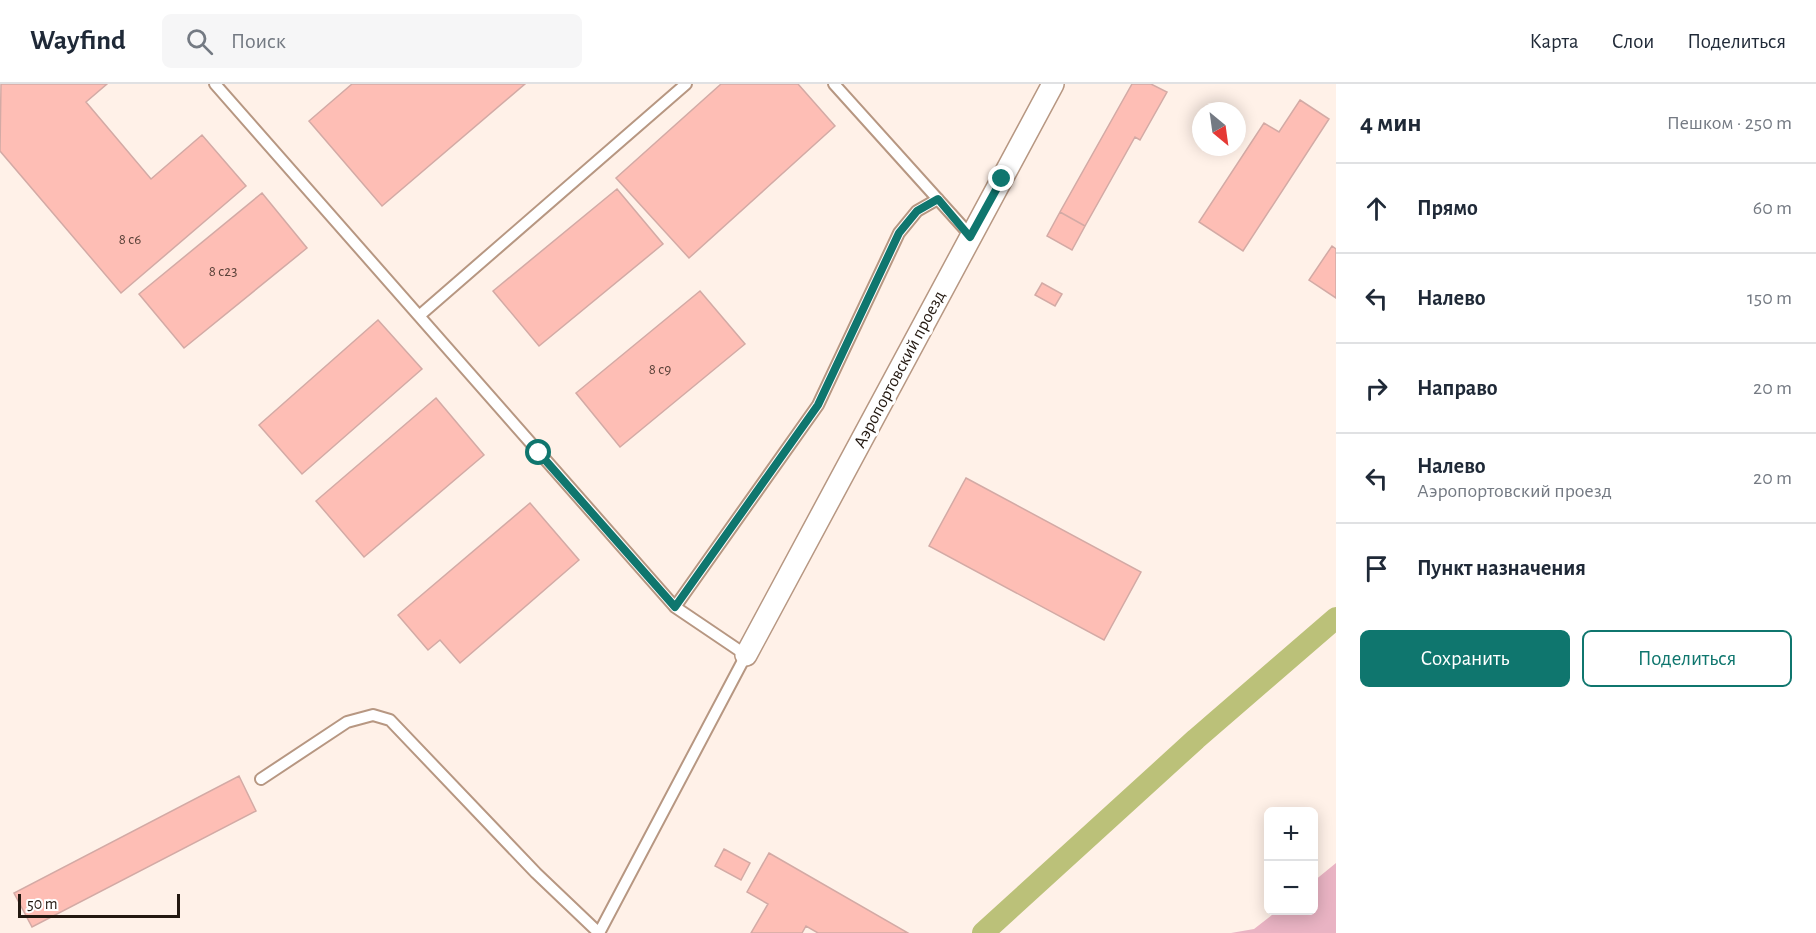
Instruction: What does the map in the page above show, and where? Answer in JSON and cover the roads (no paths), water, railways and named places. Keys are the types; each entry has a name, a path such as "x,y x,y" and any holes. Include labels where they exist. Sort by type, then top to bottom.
{"street":[{"name":"Аэропортовский проезд","path":"746,655 1053,84"}],"lane":[{"path":"215,84 675,607 746,655 599,933 536,873 390,720 373,714 347,722 261,779"},
{"path":"419,316 686,84"},
{"path":"834,84 970,237"},
{"path":"675,607 818,405 899,233 917,211 938,199"}],"waterway":[{"path":"983,933 1196,739 1336,618"}]}
